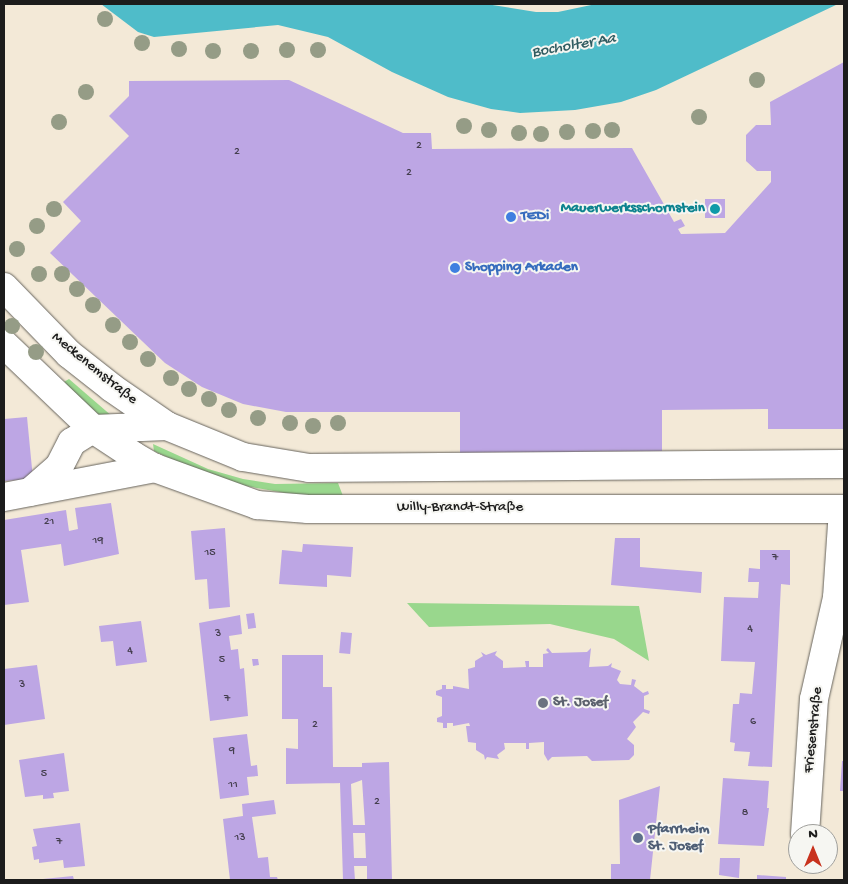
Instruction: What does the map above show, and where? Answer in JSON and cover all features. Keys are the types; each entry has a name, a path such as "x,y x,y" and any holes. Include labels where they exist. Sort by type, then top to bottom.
{"main road":[{"name":"Meckenemstraße","path":"4,287 70,354 167,426"},
{"path":"4,344 93,429"},
{"path":"30,492 59,467 72,442 93,429 167,426 243,457 309,468 844,464"},
{"name":"Willy-Brandt-Straße","path":"93,429 155,468 257,505 308,509 844,509"},
{"path":"4,497 155,468"},
{"name":"Friesenstraße","path":"807,824 814,699 837,598 844,509"}],"green space":[{"path":"69,379 113,417 104,419 62,383"},
{"path":"153,444 208,469 243,479 275,484 338,483 343,496 308,497 240,485 205,475 154,451"},
{"path":"407,603 639,606 649,661 614,639 550,624 429,627"}],"water":[{"name":"Bocholter Aa","path":"101,4 486,4 536,12 558,12 596,4 838,4 656,90 621,102 575,110 520,113 491,109 448,97 392,72 328,37 278,25 154,37 138,32"}],"building":[{"name":"Shopping Arkaden","path":"844,62 844,429 768,429 768,409 662,410 662,451 460,453 460,412 286,412 243,404 202,387 165,363 50,253 81,221 63,202 129,136 109,116 129,96 129,81 289,80 403,133 431,133 432,149 632,148 674,222 681,219 685,226 678,229 681,234 725,233 771,182 771,171 757,171 746,161 746,135 756,125 771,125 770,102"},
{"name":"Mauerwerksschornstein","path":"705,199 725,199 725,218 705,218"},
{"path":"27,417 33,479 4,481 4,419"},
{"path":"111,503 119,554 64,566 61,544 21,550 29,602 4,605 4,520 66,510 69,531 78,529 75,508"},
{"path":"225,528 230,607 209,609 207,579 195,580 191,531"},
{"path":"615,538 640,538 640,567 702,572 701,593 611,585"},
{"path":"303,544 353,547 351,577 327,575 327,587 279,584 282,550 302,552"},
{"path":"760,550 790,550 790,585 781,584 772,767 748,766 750,752 734,751 735,743 730,742 733,704 739,704 740,693 752,694 755,662 721,661 724,597 758,598 759,582 748,582 749,568 760,569"},
{"path":"254,613 256,628 248,629 246,614"},
{"path":"240,615 242,634 229,636 231,650 238,649 240,669 244,668 248,716 210,721 199,623"},
{"path":"141,621 147,662 116,666 113,641 101,642 99,626"},
{"path":"341,632 352,633 350,654 339,653"},
{"name":"St. Josef","path":"548,648 552,653 587,652 591,648 589,667 608,666 612,663 611,667 621,671 617,680 620,684 631,685 632,679 636,680 634,686 643,693 648,691 649,694 644,696 644,709 650,711 649,714 643,712 633,722 636,727 627,739 634,745 634,755 629,760 592,761 587,756 552,757 548,761 544,754 544,742 529,743 529,749 526,749 526,743 504,743 505,749 497,755 499,759 487,757 485,760 484,755 476,750 476,743 468,742 466,726 470,726 469,723 453,726 453,723 447,723 447,728 443,728 443,723 437,722 437,718 442,716 442,697 436,695 436,691 442,689 442,685 446,685 446,689 453,689 453,686 469,689 468,669 475,667 475,661 483,656 481,652 486,655 497,651 495,655 503,661 503,668 526,667 525,661 529,661 529,667 543,667 543,654 549,653 546,650"},
{"path":"282,655 323,655 323,687 332,687 333,767 362,767 362,763 389,762 392,880 367,880 367,866 354,866 355,880 343,880 340,783 286,784 286,748 298,749 298,719 282,719","holes":["362,780 365,825 353,825 351,784","353,833 365,833 366,858 354,858"]},
{"path":"252,659 258,659 259,665 253,666"},
{"path":"37,665 45,719 4,725 4,669"},
{"path":"247,734 251,766 257,765 258,776 247,777 249,795 220,799 213,738"},
{"path":"64,753 69,791 53,793 54,798 43,799 43,795 25,797 19,760"},
{"path":"842,761 844,761 844,791 840,791"},
{"path":"723,778 769,781 767,808 769,808 764,846 718,844"},
{"name":"Pfarrheim St. Josef","path":"660,786 650,880 611,880 611,864 620,864 619,800"},
{"path":"274,800 276,814 252,817 258,858 268,857 270,877 277,877 278,880 230,880 223,819 243,816 242,804"},
{"path":"80,823 85,866 64,868 63,860 39,863 39,859 34,860 32,847 37,846 33,829"},
{"path":"720,858 740,858 739,878 719,875"},
{"path":"757,875 786,877 786,880 757,880"},
{"path":"73,876 74,880 43,880 43,879"}],"place":[{"name":"Mauerwerksschornstein","path":"715,209"},
{"name":"TEDi","path":"511,217"},
{"name":"Shopping Arkaden","path":"455,268"},
{"name":"St. Josef","path":"543,703"},
{"name":"Pfarrheim St. Josef","path":"638,838"}]}
